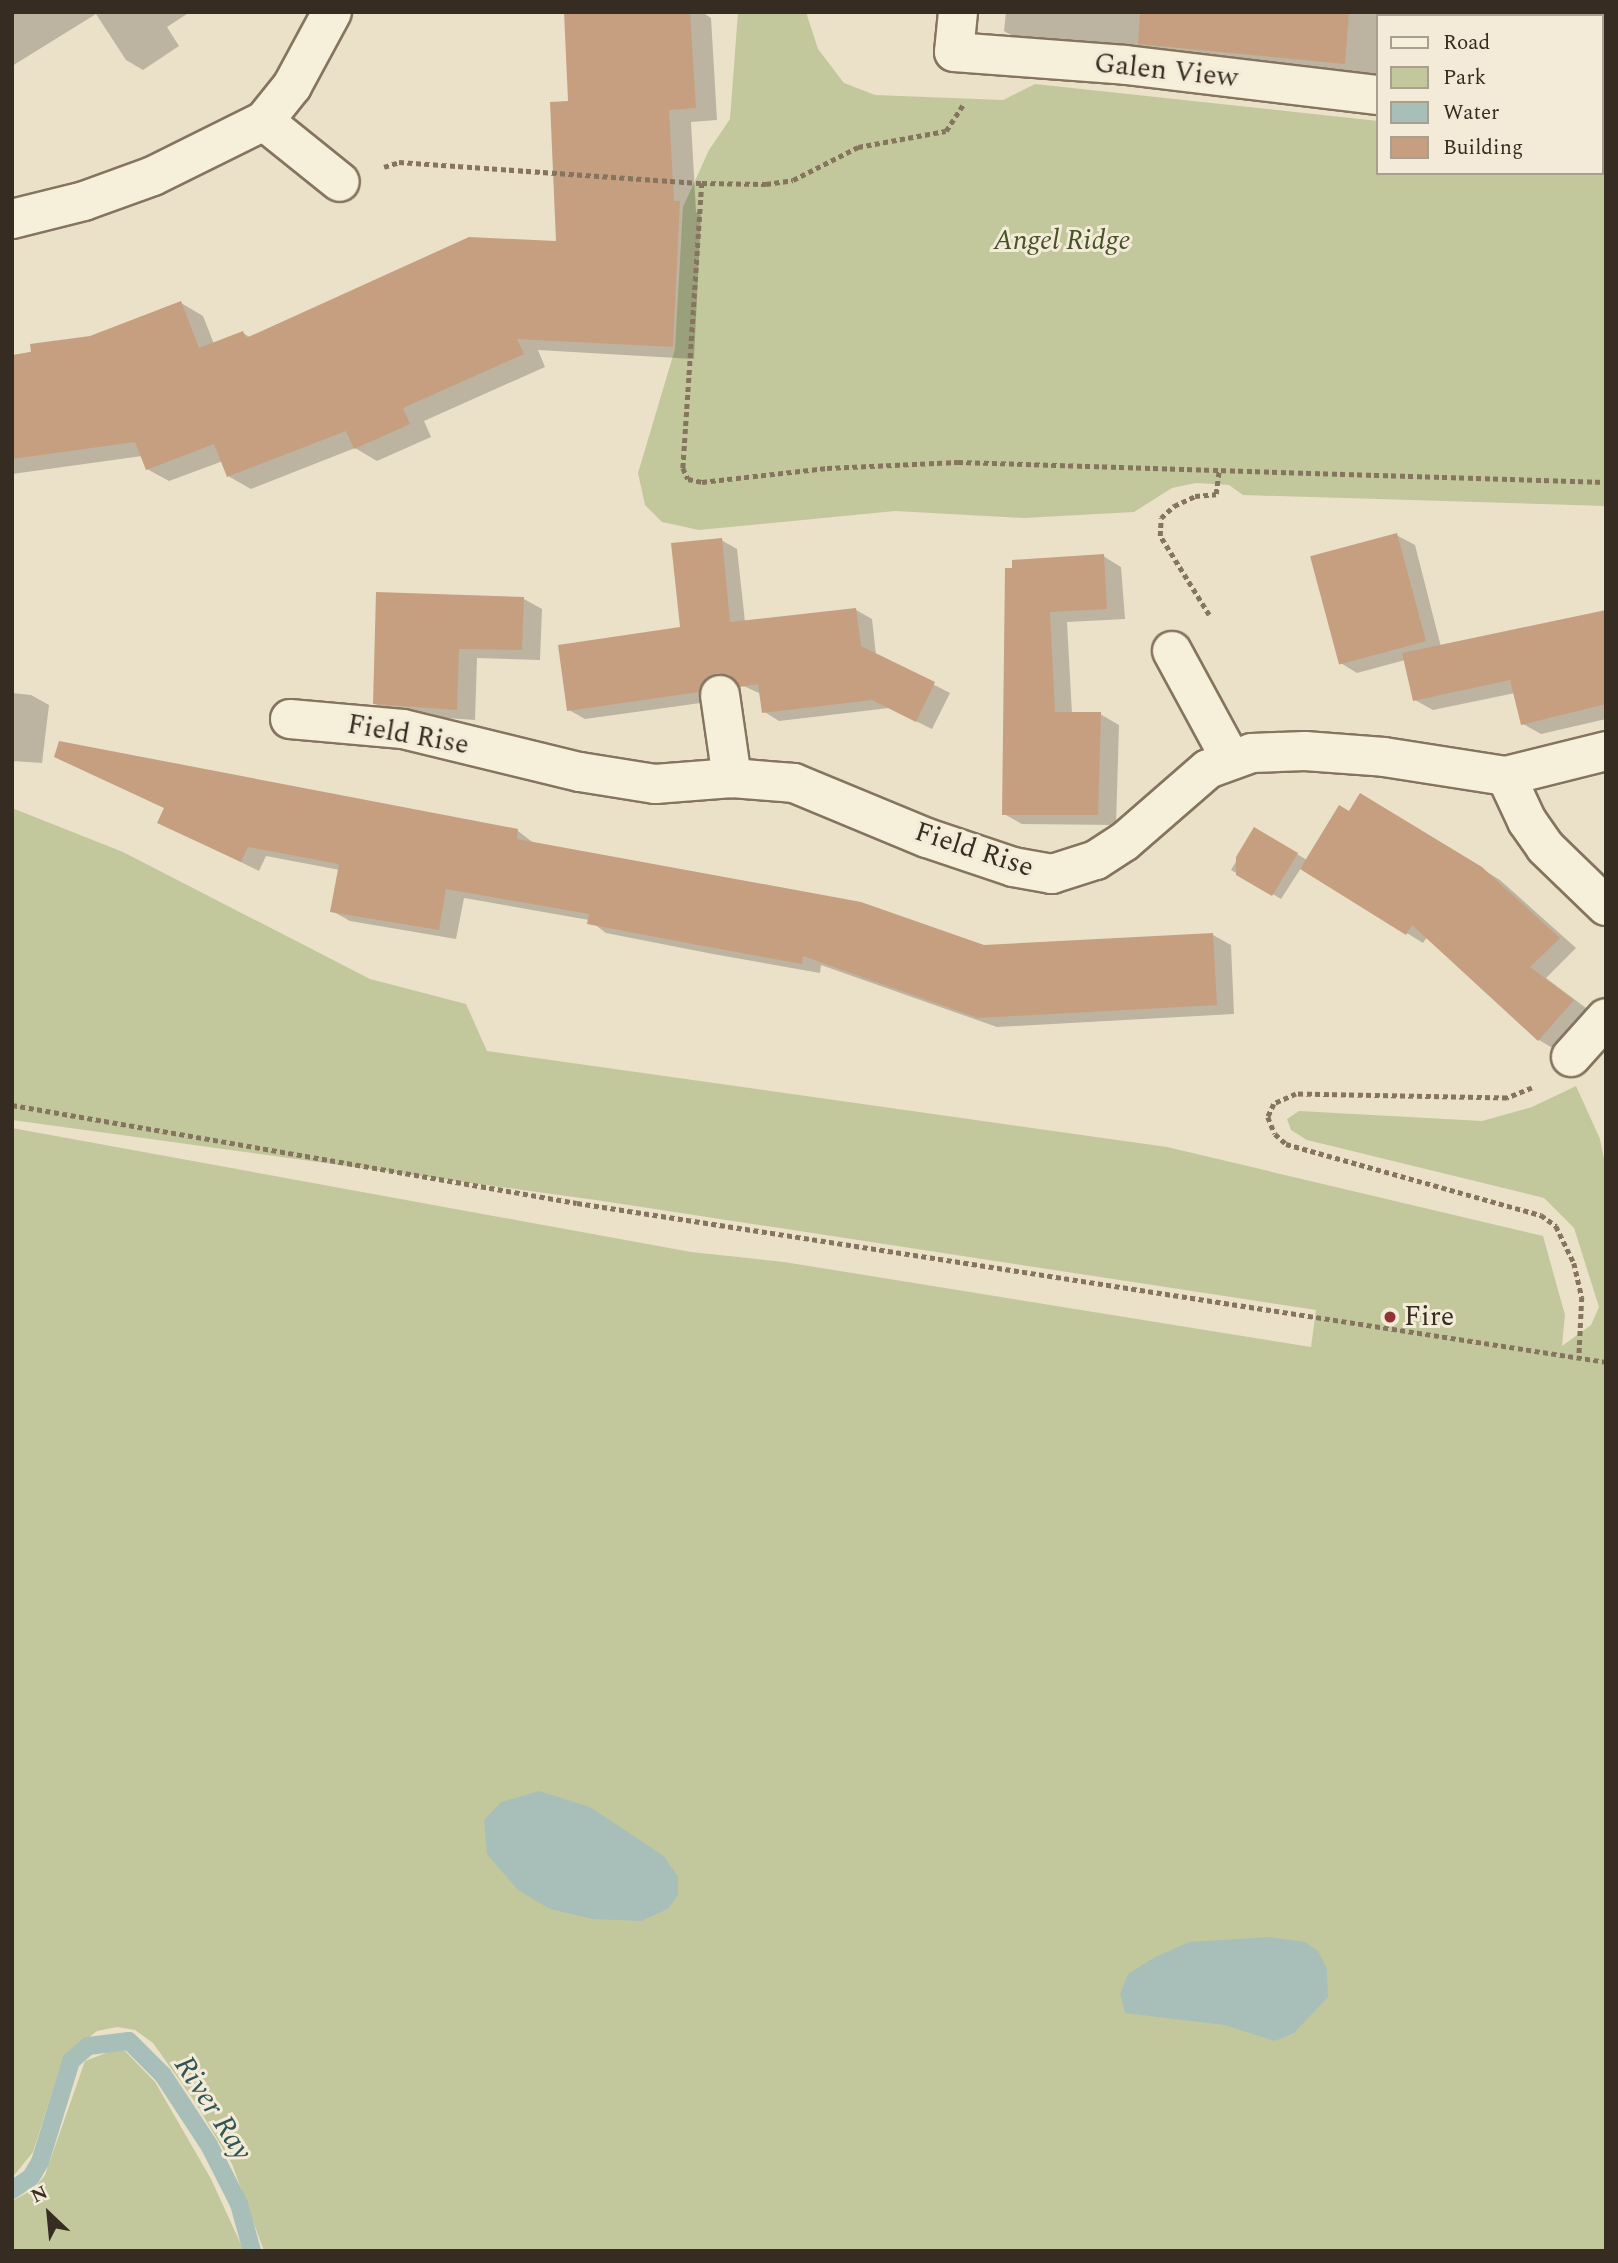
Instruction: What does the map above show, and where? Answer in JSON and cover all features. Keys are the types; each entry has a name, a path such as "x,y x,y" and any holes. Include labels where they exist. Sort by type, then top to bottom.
{"street":[{"path":"12,219 84,201 153,176 264,121 292,86 332,12"},
{"path":"958,12 962,53"},
{"name":"Galen View","path":"962,53 1126,65 1376,95"},
{"path":"264,121 341,182"},
{"path":"1171,651 1230,758"},
{"path":"720,695 732,778"},
{"name":"Field Rise","path":"290,719 403,729 580,772 655,784 732,778 794,783 927,838 1013,867 1052,874 1096,860 1124,842 1184,786 1230,758 1304,751 1384,757 1506,776 1606,751"},
{"path":"1506,776 1527,821 1545,847 1606,906"},
{"path":"1571,1057 1606,1018"}],"path":[{"path":"341,182 399,162 702,183 766,184 793,180 858,147 946,131 963,110 962,53"},
{"path":"702,183 682,468 688,478 702,482 827,468 958,462 1606,482"},
{"path":"1209,610 1160,536 1161,517 1174,506 1195,496 1216,494 1219,471"},
{"path":"1571,1057 1536,1086 1507,1098 1296,1094 1274,1104 1268,1117 1275,1135 1286,1144 1541,1215 1556,1226 1574,1263 1582,1297 1580,1358"},
{"path":"12,1105 577,1203 1606,1362"}],"green space":[{"name":"Angel Ridge","path":"738,12 806,12 818,49 844,83 875,95 1003,100 1035,84 1376,121 1376,175 1604,175 1606,120 1606,506 1243,495 1229,485 1196,483 1172,488 1134,512 1024,518 895,511 699,530 662,522 645,505 638,473 675,349 683,207 709,150 730,119"},
{"path":"12,808 123,852 370,979 466,1004 487,1051 1167,1147 1543,1236 1565,1315 1562,1346 1591,1325 1599,1307 1574,1228 1544,1198 1307,1140 1291,1130 1287,1119 1299,1111 1482,1121 1532,1107 1576,1086 1600,1139 1606,1169 1606,2251 264,2251 232,2164 195,2102 153,2043 135,2030 117,2027 97,2031 63,2058 33,2152 12,2178 12,1128 691,1252 784,1262 1311,1347 1316,1310 596,1200 12,1120"},
{"path":"114,2050 125,2051 155,2082 211,2179 244,2251 12,2251 12,2201 34,2189 45,2175 85,2061"}],"water":[{"path":"539,1791 590,1807 664,1856 678,1877 678,1895 668,1909 641,1921 592,1919 550,1909 518,1890 487,1854 484,1820 501,1802"},
{"path":"1270,1937 1305,1942 1318,1951 1327,1969 1328,1997 1294,2033 1275,2041 1224,2025 1125,2013 1120,1994 1128,1974 1155,1957 1189,1942"}],"building":[{"path":"564,12 690,12 696,108 669,110 674,201 680,201 673,347 517,339 524,354 403,408 410,424 354,449 346,431 227,477 214,444 146,470 135,442 12,459 12,355 31,352 30,344 90,336 181,301 199,348 243,331 246,338 469,237 556,241 550,102 568,101"},
{"path":"1140,12 1349,12 1345,64 1138,44"},
{"path":"1397,533 1426,641 1339,664 1310,556"},
{"path":"722,538 730,622 856,608 861,646 935,682 916,722 872,700 762,713 758,684 740,687 729,675 718,673 706,678 699,692 567,711 558,645 680,627 671,543"},
{"path":"1104,554 1107,609 1050,612 1055,712 1101,712 1098,815 1002,815 1005,568 1012,568 1012,560"},
{"path":"376,592 524,597 522,650 459,649 457,710 373,704"},
{"path":"1606,610 1606,704 1521,725 1510,680 1413,701 1402,653"},
{"path":"59,741 518,829 517,839 861,902 984,945 1213,933 1217,1005 978,1018 803,956 802,964 693,944 587,924 589,914 446,889 439,930 330,912 339,864 248,847 241,862 157,823 164,808 54,757"},
{"path":"1360,793 1482,867 1560,938 1530,967 1574,1000 1538,1041 1412,925 1406,935 1300,869 1339,805 1349,811"},
{"path":"1254,827 1298,853 1272,896 1236,875 1236,857"}],"waterway":[{"name":"River Ray","path":"12,2190 31,2177 40,2162 71,2061 88,2046 129,2041 163,2075 209,2145 239,2204 252,2251"}],"place":[{"name":"Fire","path":"1390,1317"}]}
